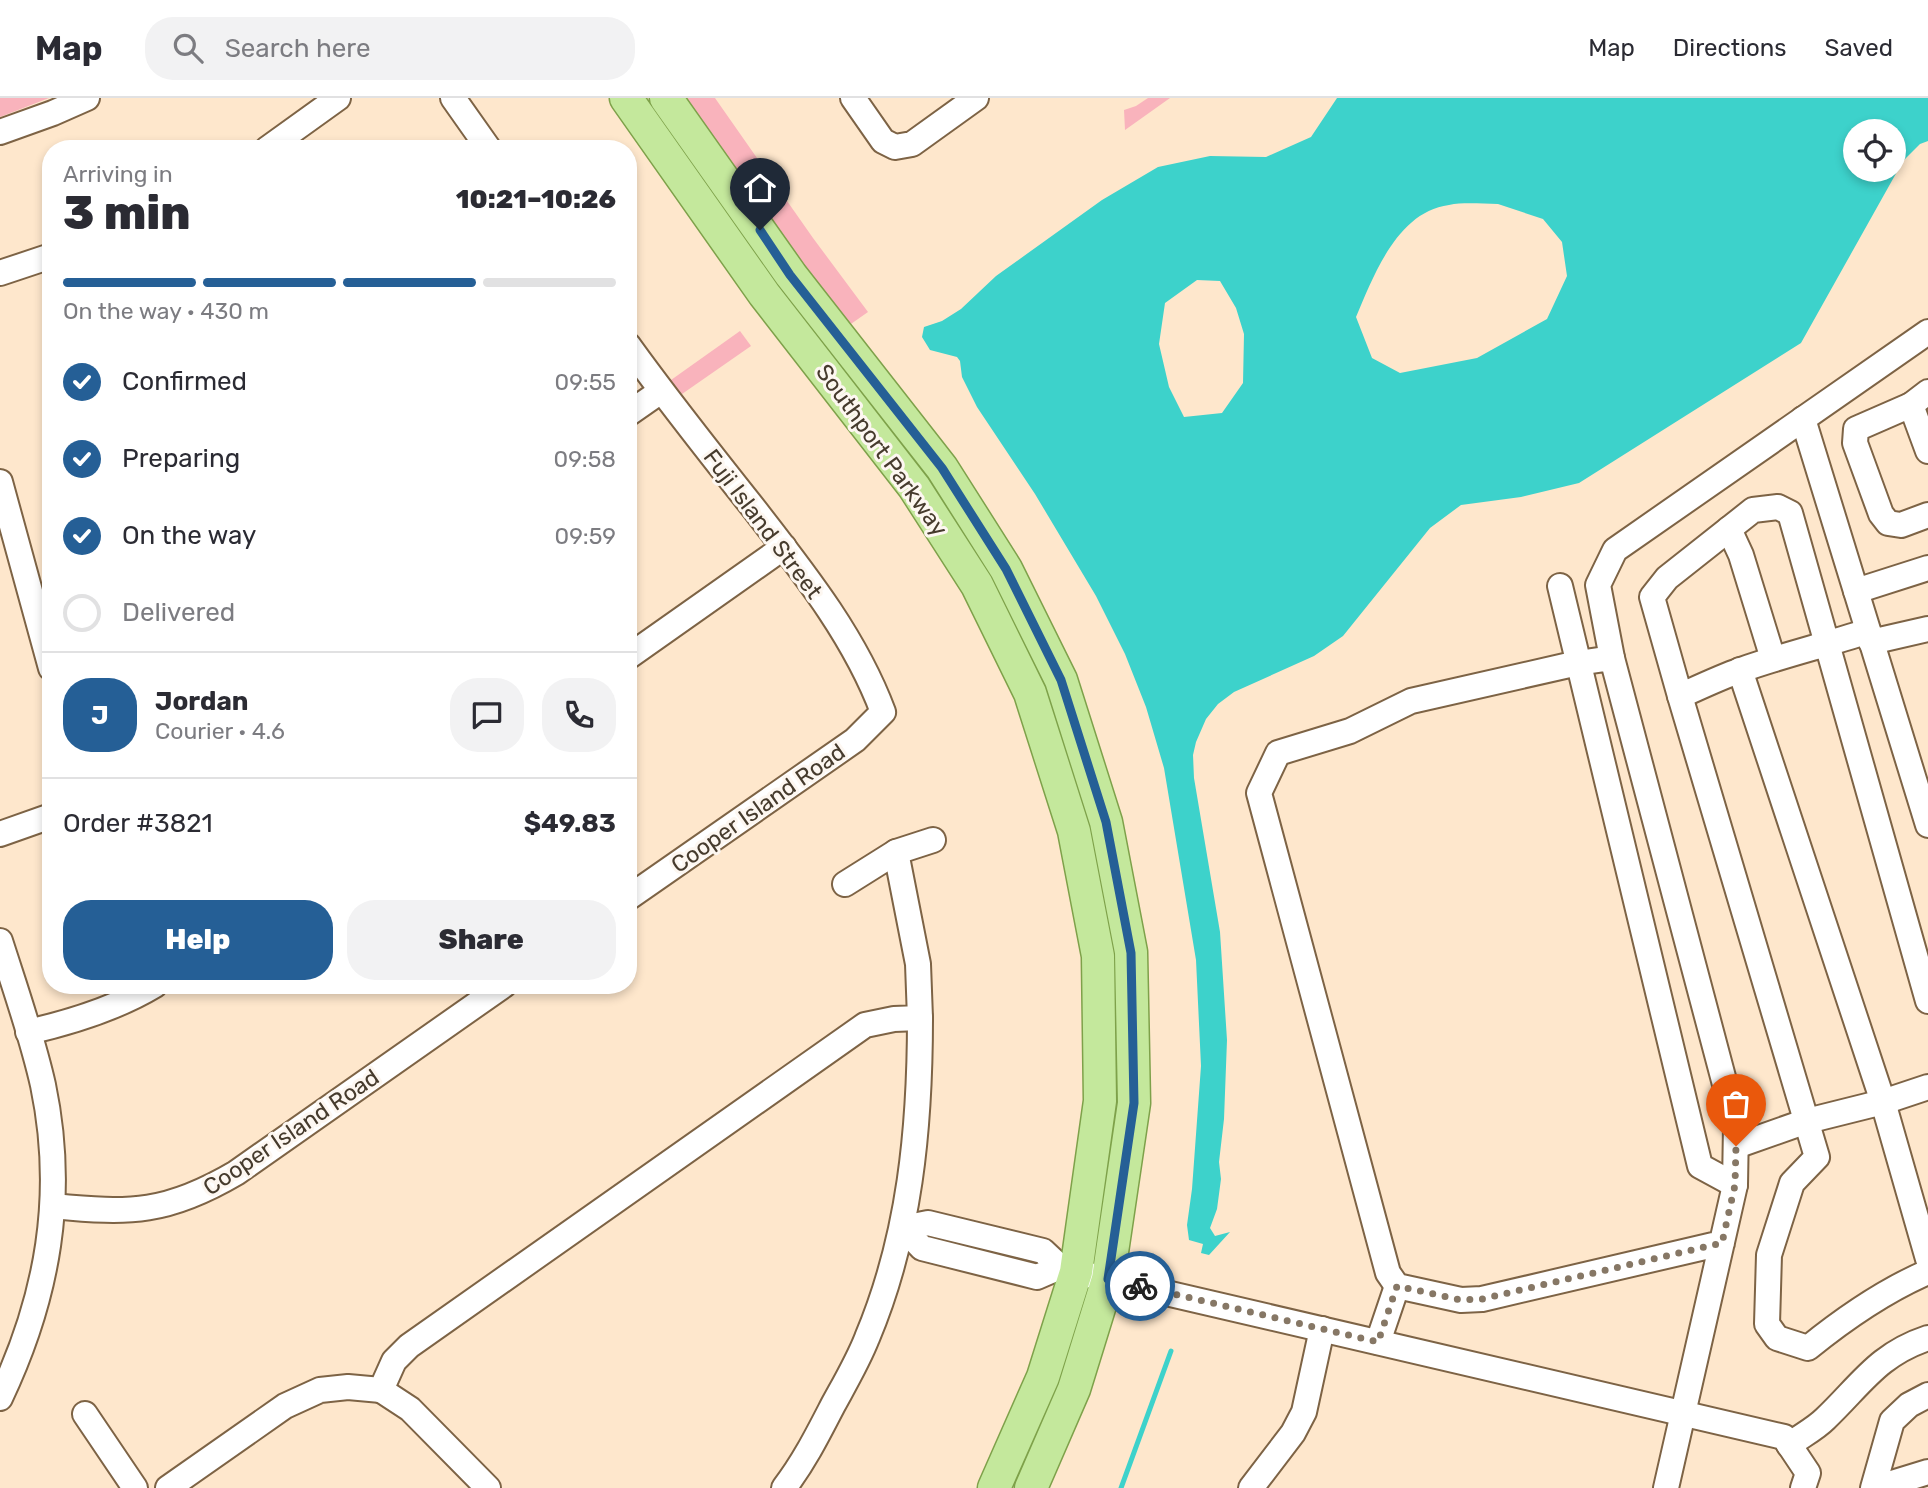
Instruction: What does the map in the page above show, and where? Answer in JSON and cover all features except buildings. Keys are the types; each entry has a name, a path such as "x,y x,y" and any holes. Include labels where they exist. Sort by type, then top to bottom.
{"main road":[{"name":"Southport Parkway","path":"626,98 764,294 914,487 977,585 1030,693 1074,831 1098,956 1100,1101 1068,1269 1043,1377 993,1488"},
{"name":"Southport Parkway","path":"666,98 790,275 942,468 1006,569 1061,680 1106,822 1131,953 1134,1103 1108,1279 1074,1389 1031,1488"}],"street":[{"path":"0,132 87,98"},
{"path":"280,140 338,98"},
{"path":"453,98 483,140"},
{"path":"853,98 883,141 895,147 912,144 976,98"},
{"path":"0,273 42,259"},
{"path":"1666,1488 1735,1185 1736,1126 1612,658 1598,585 1615,550 1928,332"},
{"name":"Fuji Island Street","path":"637,357 784,547 839,625 871,679 883,712"},
{"path":"637,408 662,391"},
{"path":"1928,451 1919,399 1856,429 1855,443 1881,514 1888,523 1901,525 1928,516"},
{"path":"1803,419 1928,825"},
{"path":"0,482 42,635"},
{"path":"1928,1001 1790,513 1778,507 1754,510 1667,578 1652,597 1817,1157 1792,1183 1769,1255 1767,1324 1777,1338 1808,1348 1836,1325 1887,1292 1928,1272"},
{"path":"1730,530 1741,555 1773,659"},
{"path":"637,651 784,547"},
{"path":"1856,591 1928,568"},
{"path":"1560,586 1700,1166 1735,1185"},
{"path":"1680,696 1773,659 1870,636 1928,629"},
{"path":"1612,658 1578,663 1411,701 1350,731 1278,753 1259,793 1388,1273 1397,1286 1461,1300 1482,1299 1722,1243"},
{"path":"1740,670 1883,1102 1928,1259"},
{"name":"Cooper Island Road","path":"637,892 855,740 883,712"},
{"path":"0,834 42,819"},
{"path":"845,884 896,852 933,840"},
{"path":"784,1488 800,1468 867,1339 903,1228 914,1165 919,1103 920,1018 918,964 896,852"},
{"path":"0,941 42,1083 52,1153 53,1206 40,1293 24,1342 0,1398"},
{"path":"28,1032 116,1005 137,994"},
{"name":"Cooper Island Road","path":"53,1206 120,1211 149,1209 191,1198 236,1173 491,994"},
{"path":"381,1390 394,1362 409,1346 865,1025 894,1019 920,1018"},
{"path":"1736,1146 1807,1121 1883,1102 1928,1087"},
{"path":"903,1228 922,1248 1037,1277 1068,1269 1784,1437 1808,1474 1803,1488"},
{"path":"1378,1342 1397,1286"},
{"path":"1251,1488 1293,1433 1304,1412 1322,1329"},
{"path":"1789,1445 1824,1421 1872,1369 1910,1344 1928,1338"},
{"path":"168,1488 285,1406 320,1390 348,1387 381,1390 410,1409 488,1488"},
{"path":"1874,1488 1892,1421 1909,1405 1928,1395"},
{"path":"85,1414 135,1488"},
{"path":"1874,1488 1928,1472"}],"shaded area":[{"path":"0,98 49,98 0,117"},
{"path":"685,98 715,98 868,312 848,326"},
{"path":"1148,98 1170,98 1125,130 1124,110"},
{"path":"740,331 751,346 682,394 671,380"}],"water":[{"path":"1337,98 1928,98 1928,141 1920,144 1906,158 1906,119 1843,119 1843,182 1891,182 1801,343 1579,483 1521,497 1461,505 1430,528 1343,636 1314,656 1234,692 1218,704 1206,719 1193,755 1194,778 1220,932 1227,1040 1224,1119 1219,1162 1221,1179 1217,1209 1210,1228 1215,1236 1230,1232 1209,1255 1201,1253 1203,1244 1189,1240 1187,1225 1201,1066 1196,960 1164,768 1146,707 1125,654 1096,596 1035,494 977,407 962,377 960,361 957,357 930,350 922,337 924,327 942,321 961,309 996,276 1102,200 1158,167 1210,156 1266,157 1311,137","holes":["1455,204 1498,204 1543,219 1562,242 1567,276 1547,319 1477,358 1400,373 1372,358 1356,317 1380,265 1401,232 1431,210","1197,280 1220,281 1236,308 1244,334 1243,383 1222,413 1184,417 1169,387 1159,344 1165,303"]}],"waterway":[{"path":"1121,1488 1171,1351"}],"way so far":[{"path":"1140,1286 1378,1342 1397,1286 1461,1300 1482,1299 1722,1243 1735,1185 1736,1146"}],"route":[{"path":"760,230 790,275 942,468 1006,569 1061,680 1106,822 1131,953 1134,1103 1108,1279 1140,1286"}]}
